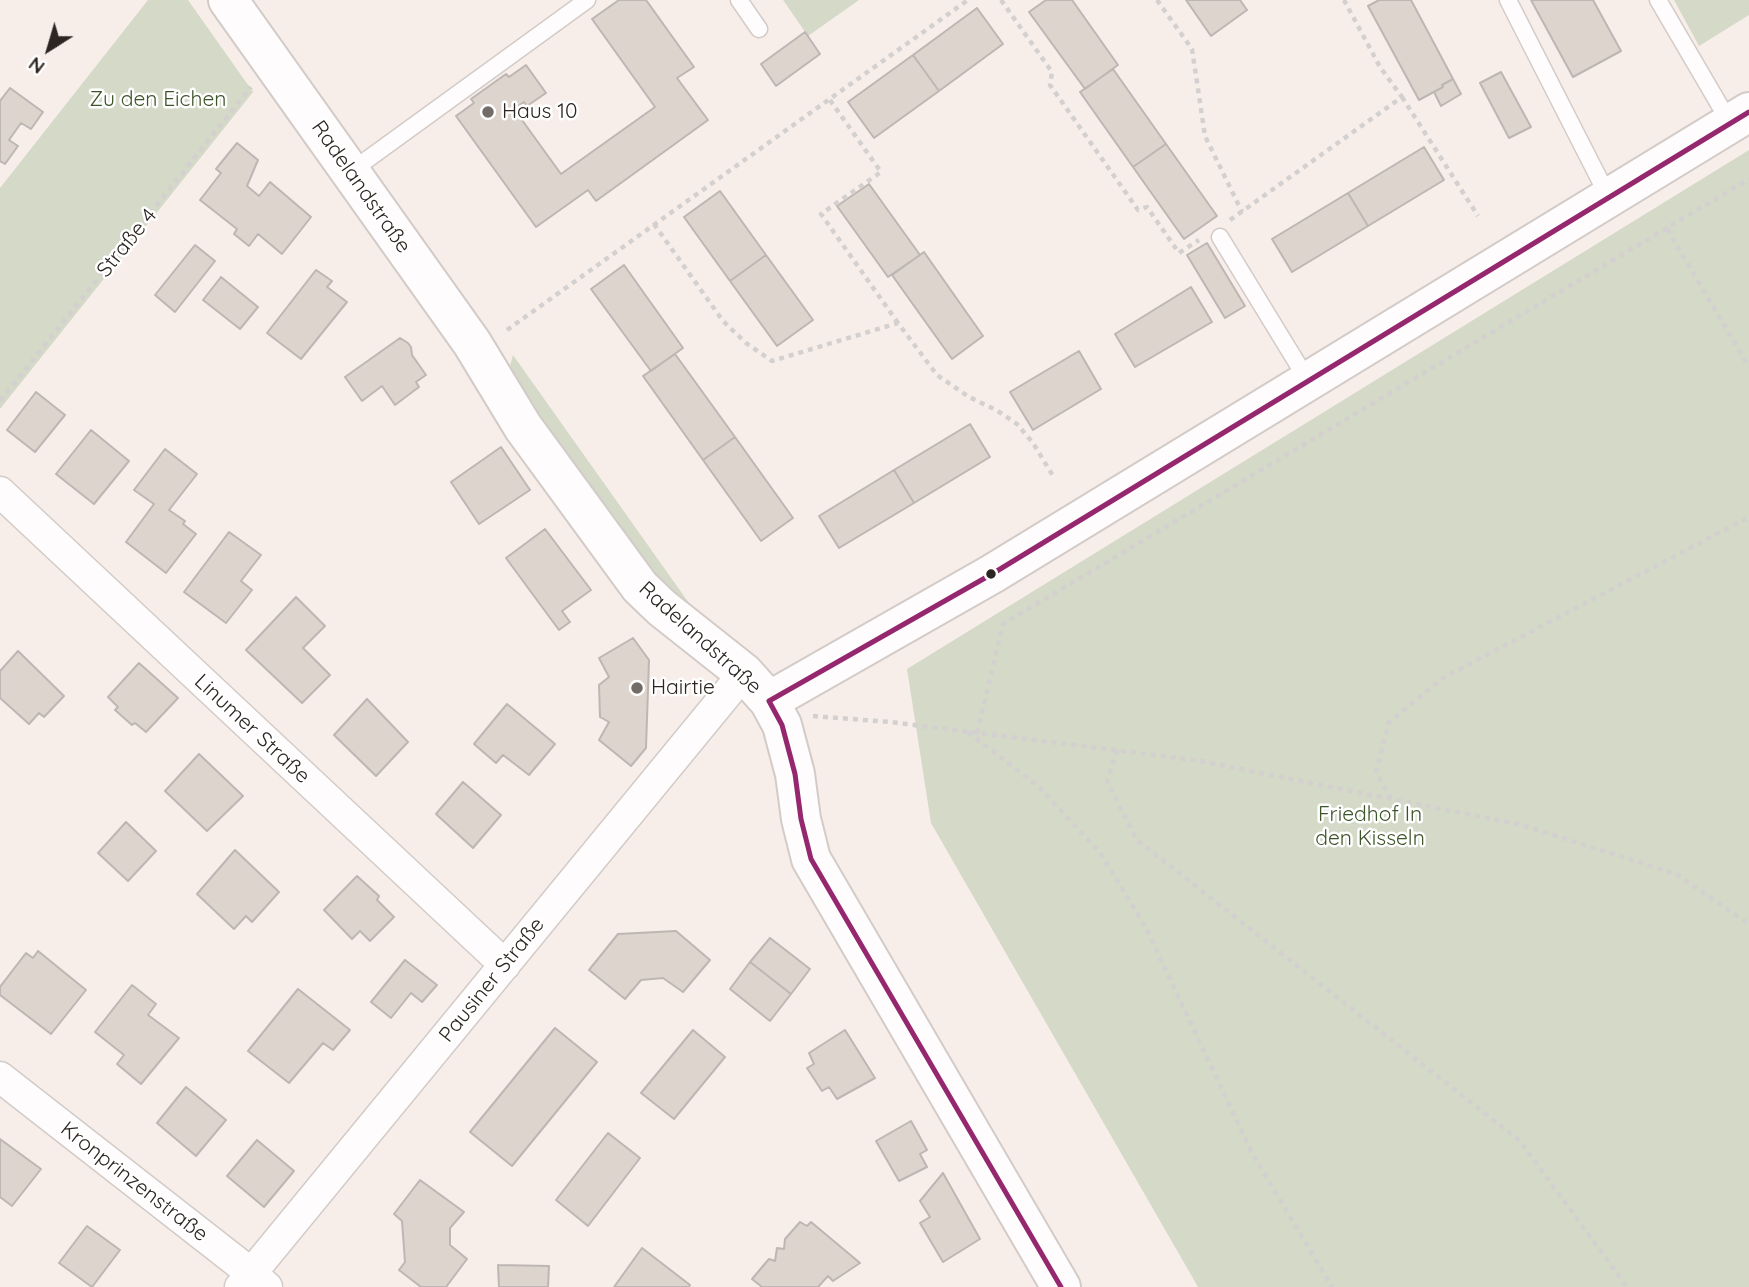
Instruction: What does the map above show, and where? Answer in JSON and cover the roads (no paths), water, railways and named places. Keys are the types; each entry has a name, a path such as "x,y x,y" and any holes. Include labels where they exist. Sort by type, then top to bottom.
{"street":[{"name":"Radelandstraße","path":"228,0 472,343 523,427 640,587 662,608 744,673 769,701 782,725 795,774 801,819 811,859 1061,1287"},
{"path":"769,701 992,575 1740,118"},
{"name":"Linumer Straße","path":"0,492 505,965"},
{"name":"Pausiner Straße","path":"253,1282 505,965 744,673"},
{"name":"Kronprinzenstraße","path":"0,1077 253,1282"}],"lane":[{"path":"350,172 587,0"},
{"path":"738,0 759,29"},
{"path":"1508,0 1609,198"},
{"path":"1658,0 1740,118"},
{"path":"1217,232 1308,381"}],"place":[{"name":"Haus 10","path":"488,112"},
{"name":"Hairtie","path":"637,688"}],"park label":[{"name":"Zu den Eichen","path":"158,100"},
{"name":"Friedhof In den Kisseln","path":"1370,827"}]}
